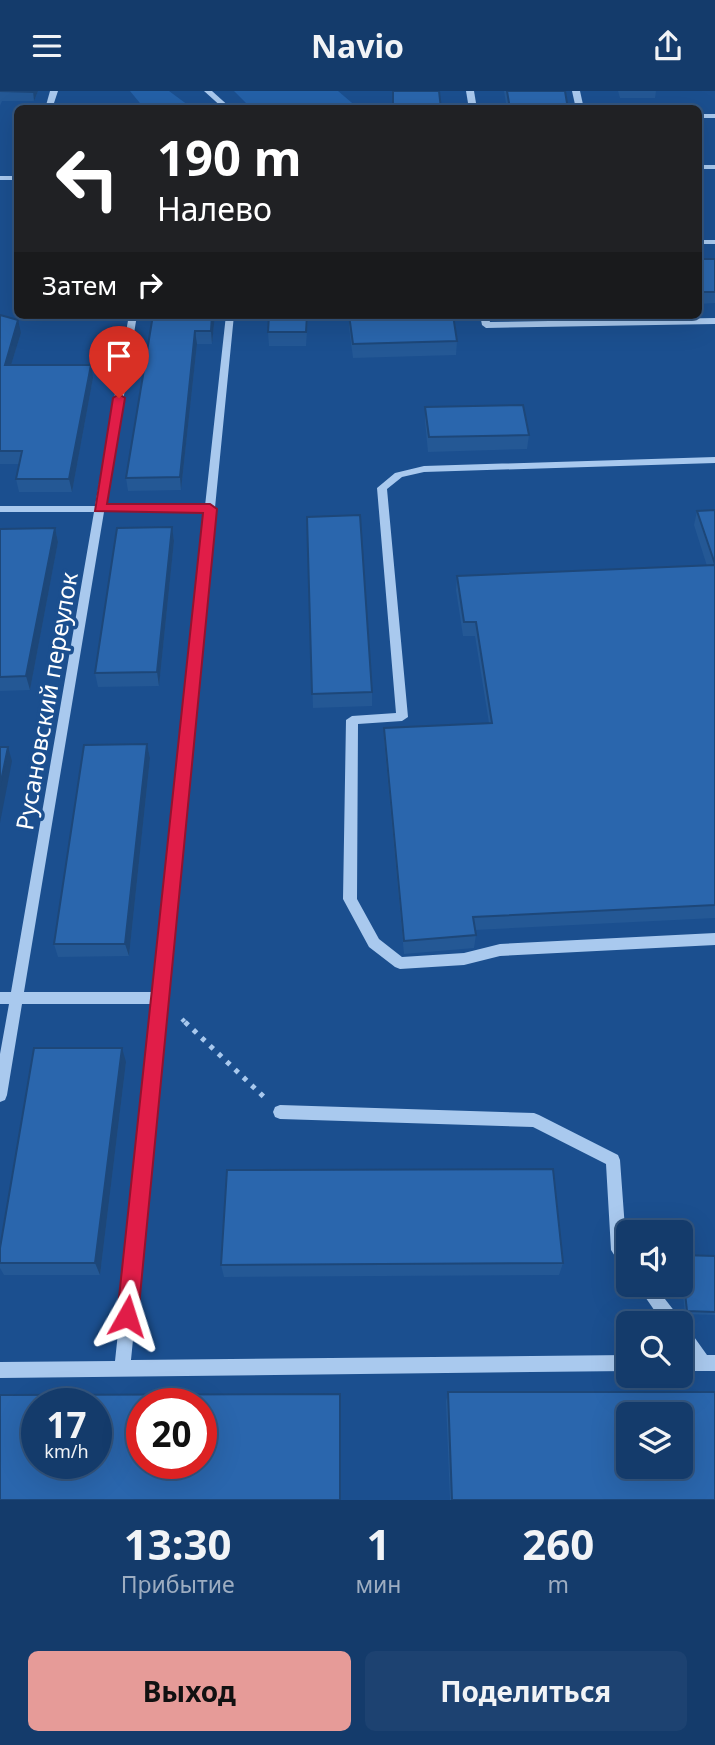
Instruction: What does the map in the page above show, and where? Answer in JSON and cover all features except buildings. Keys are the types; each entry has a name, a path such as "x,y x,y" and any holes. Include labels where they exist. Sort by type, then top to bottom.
{"street":[{"path":"208,91 224,105"},
{"name":"Русановский переулок","path":"0,1095 132,319"},
{"path":"122,1369 230,319"},
{"path":"485,319 486,325 715,320"},
{"path":"715,460 424,468 399,475 382,488 402,717 352,720 350,899 373,943 400,963 464,960 500,950 715,939"},
{"path":"0,509 210,509"},
{"path":"0,998 160,999"},
{"path":"280,1112 534,1120 613,1160 617,1220"},
{"path":"693,1346 709,1363"},
{"path":"0,1370 616,1363"}],"path":[{"path":"160,999 280,1112"}],"shaded area":[{"path":"130,91 169,91 188,105 142,105"},
{"path":"234,91 338,91 354,105 248,105"}],"route":[{"path":"119,398 100,508 210,509 127,1316"}]}
